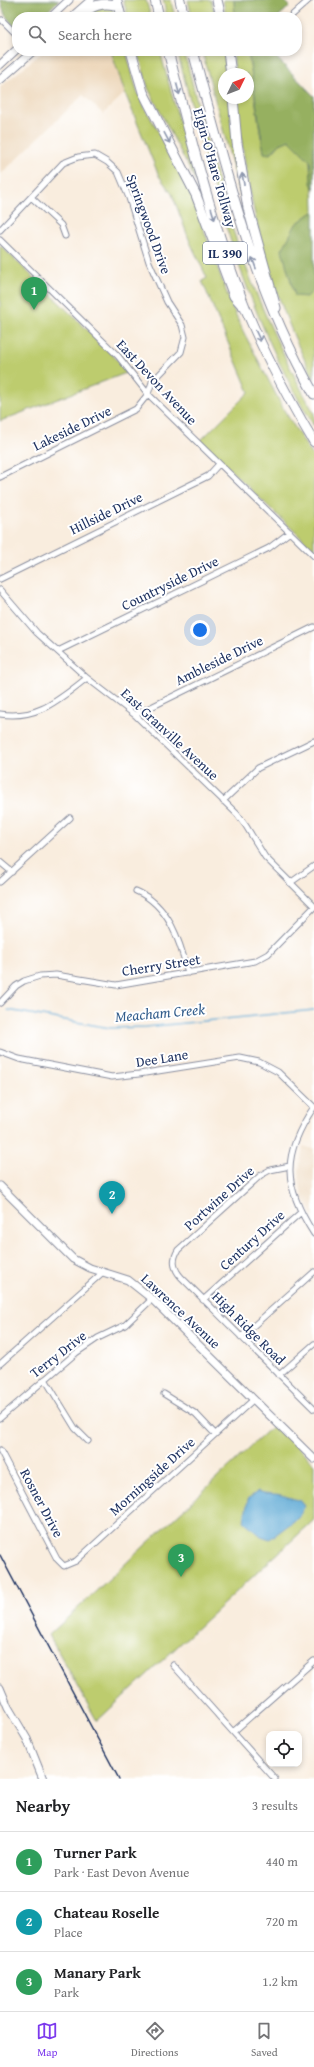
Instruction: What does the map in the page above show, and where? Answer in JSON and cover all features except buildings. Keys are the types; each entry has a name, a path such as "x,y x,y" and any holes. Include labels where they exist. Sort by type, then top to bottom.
{"highway":[{"path":"155,0 158,12"},
{"path":"180,0 183,12"},
{"path":"217,0 220,12"},
{"path":"84,12 102,1 117,3"},
{"path":"132,56 143,92 193,188 234,296 248,313"},
{"name":"Elgin-O'Hare Tollway","path":"169,56 221,242 248,313 285,391 314,442"},
{"name":"Elgin-O'Hare Tollway","path":"194,56 236,210 254,262 280,325 314,394"},
{"path":"229,56 230,68"},
{"path":"234,104 237,143 248,208 275,299 280,325"}],"street":[{"path":"56,12 69,0"},
{"path":"78,12 91,0"},
{"path":"296,12 309,0"},
{"path":"2,20 12,30"},
{"path":"0,65 12,54"},
{"path":"0,80 27,56"},
{"name":"Springwood Drive","path":"0,230 63,163 78,156 95,155 107,162 118,172 129,198 149,262 164,296 184,331 184,345 182,352 152,382 148,394"},
{"path":"31,197 61,225 65,236"},
{"name":"East Devon Avenue","path":"0,240 118,356 148,394 314,556"},
{"name":"Lakeside Drive","path":"0,477 128,414 142,403 148,394"},
{"name":"Hillside Drive","path":"0,579 208,476 219,464"},
{"name":"Countryside Drive","path":"58,651 269,548 290,532"},
{"name":"East Granville Avenue","path":"0,590 37,633 88,678 135,715 223,800 246,826 265,856 314,906"},
{"name":"Ambleside Drive","path":"135,715 314,627"},
{"path":"0,714 14,716 24,715 43,709 88,678"},
{"path":"223,800 258,768 314,741"},
{"path":"0,882 70,818"},
{"path":"0,862 12,872"},
{"path":"290,883 314,866"},
{"path":"136,891 152,900 167,918 178,940 188,973"},
{"name":"Cherry Street","path":"0,1004 16,986 24,981 40,976 56,975 116,985 246,963 262,958 314,906"},
{"name":"Dee Lane","path":"0,1052 19,1059 112,1077 240,1058 259,1062 278,1072 314,1107"},
{"path":"314,1107 295,1139 290,1166 292,1191 300,1213 314,1234"},
{"name":"Portwine Drive","path":"174,1261 178,1250 261,1175 270,1170 290,1166"},
{"name":"Lawrence Avenue","path":"0,1186 69,1256 78,1263 102,1273 128,1280 152,1299 314,1459"},
{"name":"Century Drive","path":"203,1300 300,1213"},
{"name":"High Ridge Road","path":"174,1261 177,1273 314,1409"},
{"path":"241,1337 314,1272"},
{"path":"0,1364 102,1273"},
{"name":"Terry Drive","path":"0,1418 85,1346 132,1320 152,1299"},
{"path":"279,1375 314,1344"},
{"path":"45,1379 75,1428 88,1441"},
{"path":"164,1394 196,1414 215,1434"},
{"name":"Morningside Drive","path":"64,1566 76,1561 254,1399"},
{"name":"Rosner Drive","path":"0,1450 57,1559 64,1566"},
{"path":"233,1732 314,1660"},
{"path":"173,1665 275,1779"},
{"path":"0,1688 8,1707 27,1739 43,1779"}],"shaded area":[{"path":"38,56 113,56 125,93 103,114 83,95 0,175 0,87"},
{"path":"303,1146 314,1149 314,1218 304,1200 300,1186 299,1171"}],"green space":[{"path":"0,0 59,0 47,12 12,12 12,24 5,15"},
{"path":"123,0 146,0 150,12 127,12"},
{"path":"163,0 171,0 174,12 166,12"},
{"path":"188,0 211,0 215,12 191,12"},
{"path":"223,0 234,0 235,12 225,12"},
{"path":"234,0 284,0 290,6 283,12 235,12"},
{"path":"111,7 114,12 91,12 97,8"},
{"path":"113,56 127,56 137,91 192,197 229,299 243,331 284,410 314,458 314,550 200,441 249,392 202,281 207,278 190,242 172,194 159,176 125,93"},
{"path":"139,56 161,56 196,182 148,88"},
{"path":"178,56 185,56 219,186 241,254 269,324 314,413 314,426 289,382 267,337 248,291 203,148"},
{"path":"203,56 225,56 226,68 218,68 218,104 230,104 235,156 245,212"},
{"path":"233,56 249,56 251,68 234,68"},
{"path":"249,56 275,56 314,96 314,189 311,183 310,161 289,140 280,144 270,154 264,153 254,89 254,68 251,68"},
{"path":"254,91 261,138 274,151 280,144 289,140 310,161 314,211 296,224 307,297 314,290 314,379 284,312 272,277 253,206 238,104 254,104"},
{"path":"314,211 314,290 307,297 295,296 282,250 296,224"},
{"path":"0,245 105,347 121,364 126,373 0,421"},
{"path":"276,1423 314,1464 314,1520 97,1721 49,1635"}],"water":[{"path":"258,1491 300,1500 305,1506 298,1518 270,1539 261,1536 244,1521 248,1499"}],"waterway":[{"name":"Meacham Creek","path":"8,1010 110,1028 145,1027 314,1010"}],"railway":[{"path":"0,1555 119,1779"}],"place":[{"name":"Turner Park","path":"34,310"},
{"name":"Chateau Roselle","path":"112,1214"},
{"name":"Manary Park","path":"181,1577"}]}
